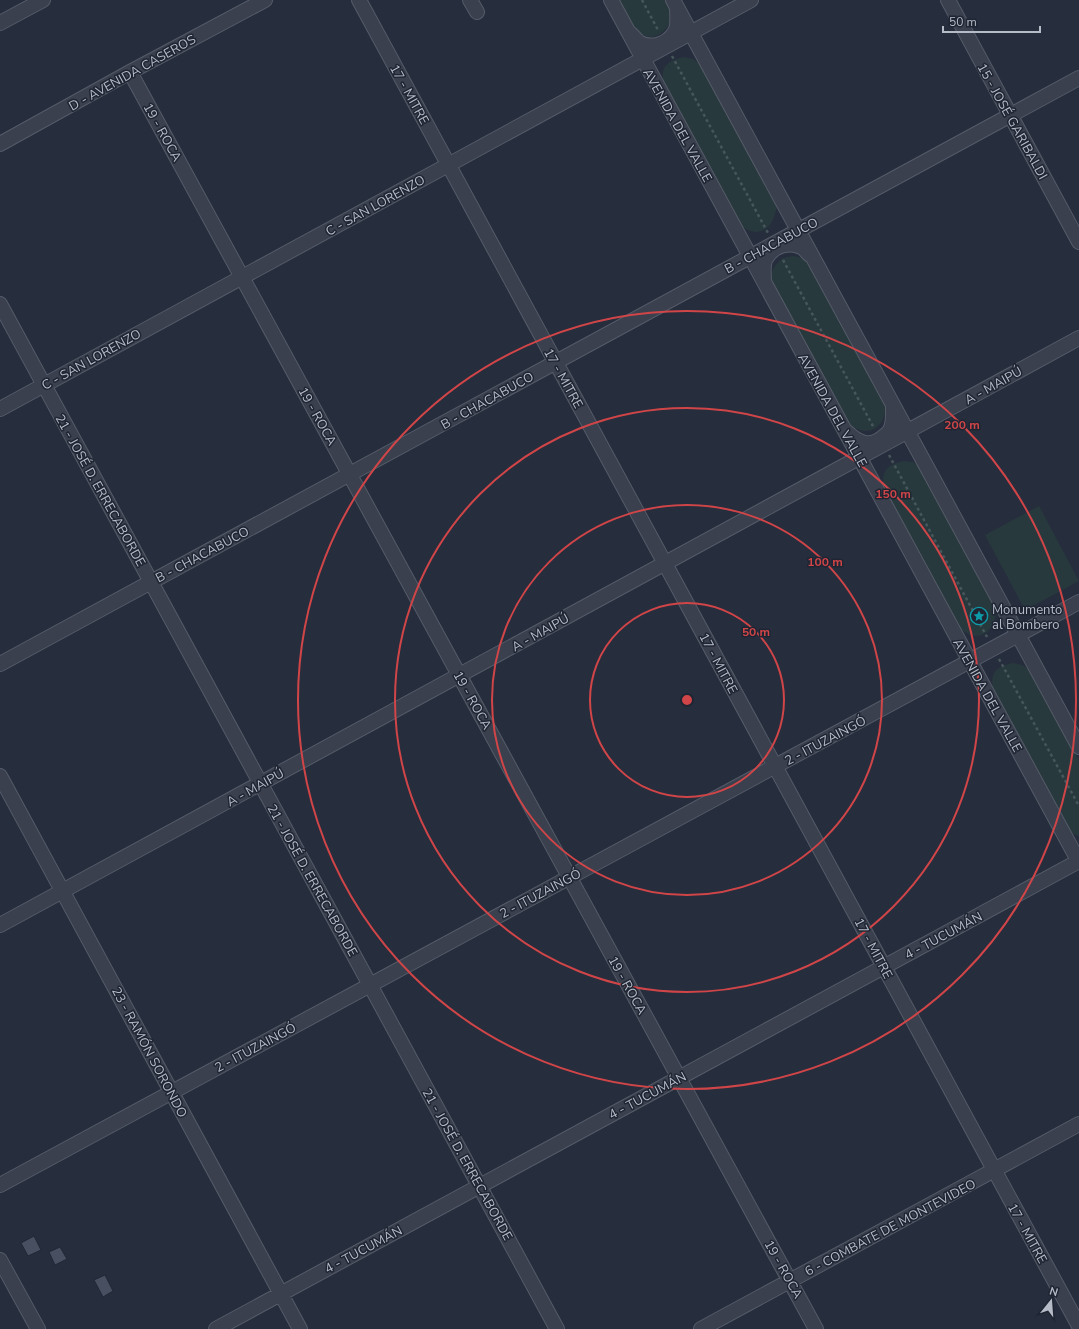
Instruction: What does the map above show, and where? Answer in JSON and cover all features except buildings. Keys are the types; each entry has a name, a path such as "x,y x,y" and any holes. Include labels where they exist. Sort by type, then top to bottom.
{"street":[{"path":"0,23 43,0"},
{"name":"D - AVENIDA CASEROS","path":"0,144 265,0"},
{"name":"17 - MITRE","path":"359,0 1079,1326"},
{"name":"AVENIDA DEL VALLE","path":"610,0 1079,861"},
{"name":"C - SAN LORENZO","path":"0,409 642,59 666,44 691,33 751,0"},
{"name":"15 - JOSÉ GARIBALDI","path":"948,0 1079,242"},
{"path":"628,31 640,43 653,46 666,44 675,33 678,20 675,3"},
{"path":"675,3 1079,747"},
{"name":"19 - ROCA","path":"130,72 816,1329"},
{"name":"B - CHACABUCO","path":"0,664 750,257 775,246 798,230 1079,78"},
{"path":"764,284 766,257 775,246 789,243 802,247 814,258"},
{"name":"21 - JOSÉ D. ERRECABORDE","path":"0,304 557,1329"},
{"name":"A - MAIPÚ","path":"0,925 859,458 882,442 908,432 1079,338"},
{"path":"843,429 855,440 868,444 882,442 890,430 893,418 893,404"},
{"name":"2 - ITUZAINGÓ","path":"0,1185 1079,602"},
{"name":"23 - RAMÓN SORONDO","path":"0,776 300,1329"},
{"path":"1064,834 1076,846 1079,846"},
{"name":"4 - TUCUMÁN","path":"216,1329 1079,861"},
{"name":"6 - COMBATE DE MONTEVIDEO","path":"701,1329 1079,1124"},
{"path":"0,1260 38,1329"}],"path":[{"path":"642,0 1079,806"}],"shaded area":[{"path":"618,0 667,0 672,14 670,23 664,31 655,36 649,37 635,32"},
{"path":"684,57 693,59 701,65 777,205 771,223 761,231 754,232 741,227 664,85 663,74 666,66 673,61"},
{"path":"793,256 802,258 811,264 887,404 881,422 875,428 865,431 850,426 773,285 771,273 775,266 783,258"},
{"path":"904,461 913,462 922,468 997,608 992,626 981,635 972,635 961,630 884,489 883,478 886,470 893,465"},
{"path":"1039,506 1079,581 1025,610 985,535"},
{"path":"1013,663 1022,665 1031,671 1079,760 1079,836 1070,833 993,692 992,680 995,672 1002,667"}],"place":[{"name":"Monumento al Bombero","path":"979,616"}]}
